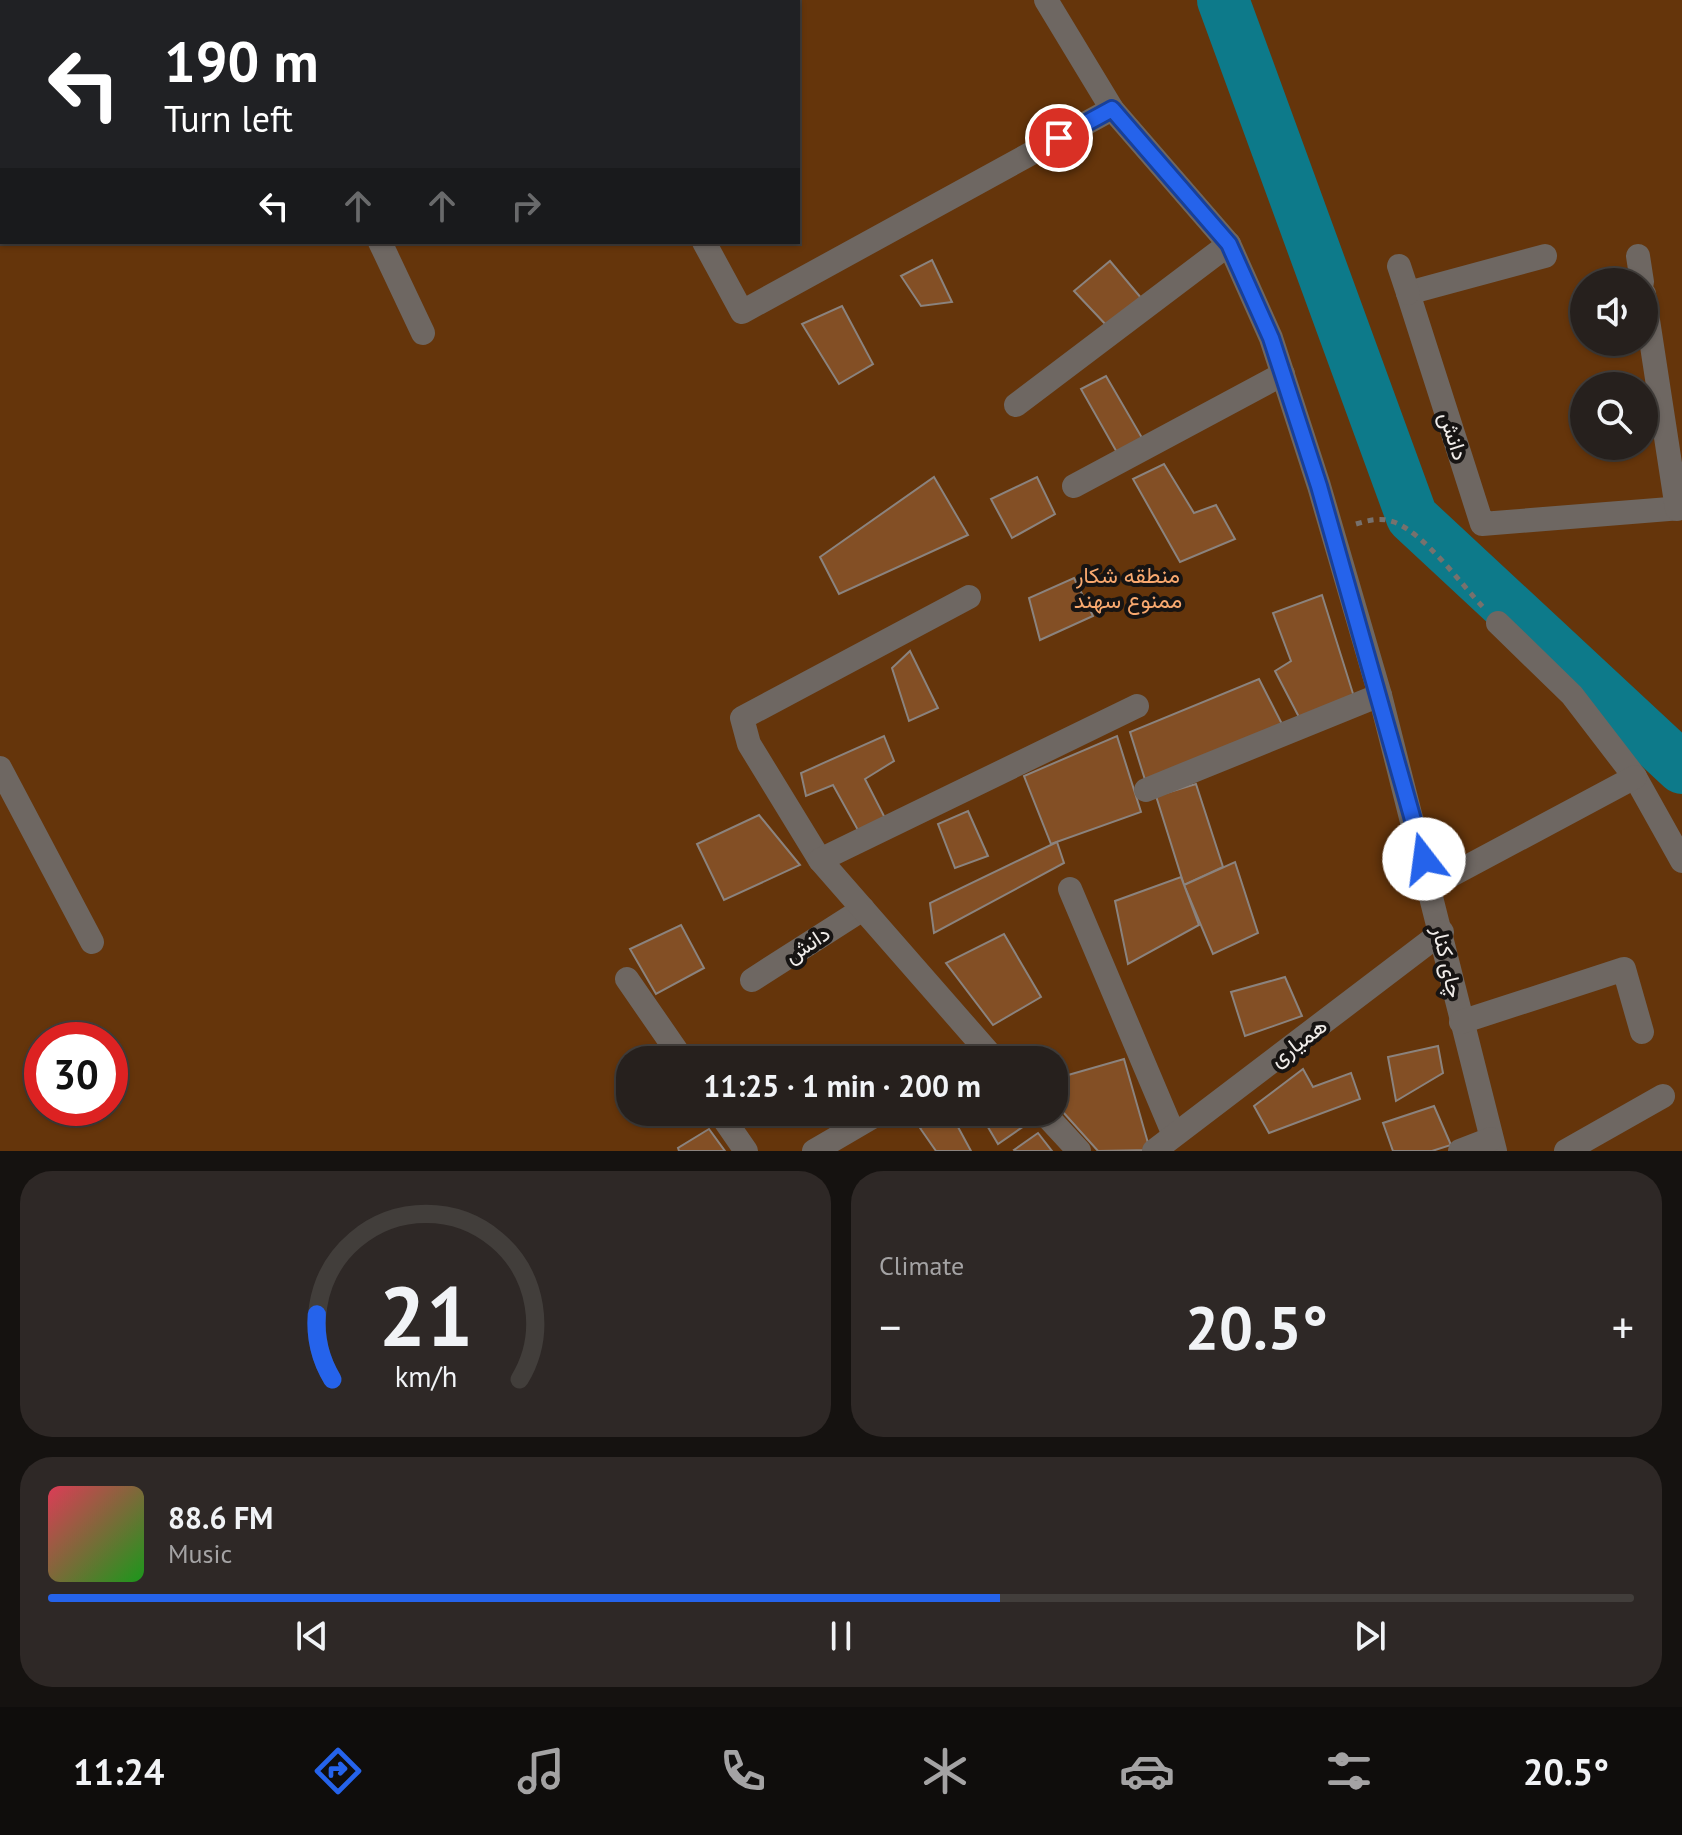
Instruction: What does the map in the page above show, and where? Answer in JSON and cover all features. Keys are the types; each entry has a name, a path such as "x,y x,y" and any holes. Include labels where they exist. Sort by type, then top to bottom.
{"street":[{"name":"چای کنار","path":"1046,0 1112,109 1229,244 1271,338 1380,695 1431,886 1461,1022 1493,1145"},
{"path":"705,244 742,312 1112,109"},
{"path":"381,244 423,333"},
{"path":"1016,405 1229,244"},
{"path":"1399,266 1408,293 1545,256"},
{"path":"1638,256 1640,268"},
{"name":"دانش","path":"1408,293 1482,524 1679,508"},
{"path":"1654,356 1679,508"},
{"path":"1074,486 1283,374"},
{"path":"969,597 742,718 749,744 820,860 975,1046"},
{"path":"1498,623 1572,695 1635,777 1682,861"},
{"path":"1146,790 1380,695"},
{"path":"820,860 1137,706"},
{"path":"0,768 92,942"},
{"path":"1431,886 1635,777"},
{"path":"1070,889 1174,1135"},
{"name":"دانش","path":"752,980 863,909"},
{"name":"همیاری","path":"1154,1151 1442,932"},
{"path":"1461,1022 1624,969 1642,1032"},
{"path":"627,979 673,1046"},
{"path":"1566,1151 1663,1096"},
{"path":"729,1126 746,1151"},
{"path":"814,1151 857,1126"},
{"path":"1056,1126 1079,1151"},
{"path":"1460,1151 1493,1145"}],"path":[{"path":"1332,531 1375,519 1395,522 1419,538 1498,623"}],"green space":[{"name":"منطقه شکار ممنوع سهند","path":"800,0 1682,0 1682,1151 0,1151 0,244 800,244"}],"building":[{"path":"932,260 952,302 921,306 901,276"},
{"path":"1110,261 1142,299 1109,328 1074,291"},
{"path":"842,306 873,364 839,384 802,324"},
{"path":"1106,376 1145,443 1119,456 1081,389"},
{"path":"1164,464 1194,513 1216,505 1235,539 1180,562 1133,479"},
{"path":"934,477 968,535 839,594 820,557"},
{"path":"1037,477 1055,514 1012,538 991,499"},
{"path":"1074,578 1093,616 1040,640 1029,598"},
{"path":"1322,595 1355,700 1300,719 1275,671 1291,661 1273,613"},
{"path":"910,651 938,708 909,721 892,668"},
{"path":"1259,679 1284,728 1146,783 1130,732"},
{"path":"884,736 894,761 865,779 885,818 859,832 833,785 806,796 801,773"},
{"path":"1117,736 1141,812 1051,844 1024,776"},
{"path":"1196,784 1223,867 1184,885 1156,796"},
{"path":"968,811 988,856 955,868 938,824"},
{"path":"759,815 800,865 724,900 697,844"},
{"path":"1057,842 1064,863 934,933 930,903"},
{"path":"1235,862 1258,933 1213,954 1184,885"},
{"path":"1181,877 1199,925 1128,964 1115,901"},
{"path":"681,925 704,968 656,994 630,949"},
{"path":"1004,934 1041,997 993,1025 946,963"},
{"path":"1285,977 1302,1016 1245,1036 1231,992"},
{"path":"1438,1046 1443,1073 1396,1101 1388,1057"},
{"path":"1124,1059 1150,1150 1098,1151 1068,1118 1068,1075"},
{"path":"1303,1069 1313,1087 1351,1073 1360,1099 1269,1133 1254,1106"},
{"path":"1434,1106 1451,1145 1432,1151 1393,1151 1383,1123"},
{"path":"957,1126 971,1151 936,1151 920,1128"},
{"path":"987,1126 1024,1126 998,1144"},
{"path":"709,1129 725,1151 679,1151 678,1148"},
{"path":"1038,1133 1052,1151 1014,1150"}],"waterway":[{"path":"1223,0 1412,517 1682,768"}],"route":[{"path":"1059,138 1112,109 1229,244 1271,338 1319,486 1424,859"}]}
